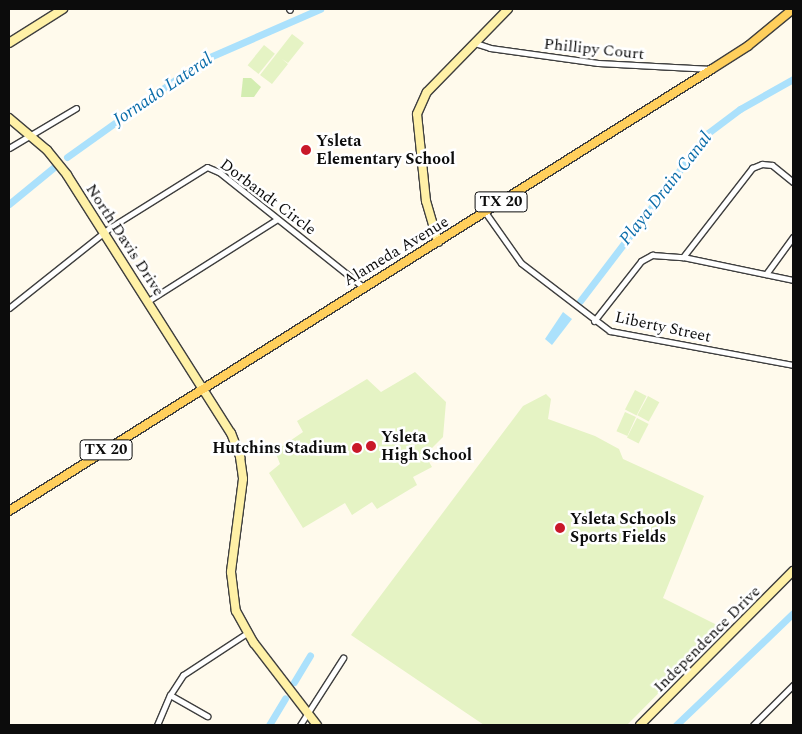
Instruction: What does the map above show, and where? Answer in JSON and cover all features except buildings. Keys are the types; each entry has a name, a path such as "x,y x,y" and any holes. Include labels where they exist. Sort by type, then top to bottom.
{"main road":[{"name":"Alameda Avenue","path":"9,511 748,46 793,9"}],"street":[{"path":"9,43 63,9"},
{"path":"438,242 426,198 417,114 427,92 508,9"},
{"name":"Phillipy Court","path":"475,43 490,48 598,63 712,69"},
{"path":"9,148 76,108"},
{"name":"North Davis Drive","path":"9,118 57,160 231,433 241,463 243,495 231,582 236,611 247,633 317,725"},
{"path":"683,257 752,168 762,164 772,165 793,182"},
{"name":"Dorbandt Circle","path":"9,308 105,234 207,167 219,172 363,287"},
{"name":"Liberty Street","path":"485,212 521,263 594,321 621,334 793,365"},
{"path":"148,301 277,220"},
{"path":"766,274 793,237"},
{"path":"594,321 646,257 658,254 683,257 793,280"},
{"name":"Independence Drive","path":"640,725 793,572"},
{"path":"157,725 170,695 183,676 247,633"},
{"path":"300,725 343,658"},
{"path":"753,725 793,684"},
{"path":"170,695 207,716"}],"green space":[{"path":"292,34 304,43 288,63 282,59 288,64 272,84 260,75"},
{"path":"264,45 275,54 259,74 248,65"},
{"path":"243,78 251,78 261,87 254,97 241,97"},
{"name":"Hutchins Stadium","path":"415,372 446,402 443,437 425,455 432,467 413,477 417,485 377,509 372,502 352,515 345,503 303,528 269,473 280,464 275,451 303,432 297,421 367,379 381,392"},
{"path":"635,390 647,396 637,416 625,410"},
{"name":"Ysleta Schools Sports Fields","path":"546,394 551,399 548,419 595,436 619,449 623,459 704,496 663,598 723,628 627,725 484,725 351,635 523,406"},
{"path":"648,396 659,402 649,422 637,415"},
{"path":"625,412 636,417 627,436 616,431"},
{"path":"637,418 649,424 639,444 627,438"}],"water":[{"path":"563,312 572,319 552,345 545,339"}],"waterway":[{"name":"Jornado Lateral","path":"67,157 203,60 320,9"},
{"name":"Playa Drain Canal","path":"580,301 708,133 740,109 793,79"},
{"name":"Jornado Lateral","path":"9,204 54,167"},
{"path":"676,725 793,613"},
{"name":"Playa Drain Canal","path":"294,682 310,655"},
{"name":"Playa Drain Canal","path":"269,725 285,698"}],"place":[{"name":"Ysleta Elementary School","path":"306,150"},
{"name":"Ysleta High School","path":"371,446"},
{"name":"Hutchins Stadium","path":"357,448"},
{"name":"Ysleta Schools Sports Fields","path":"560,528"}]}
